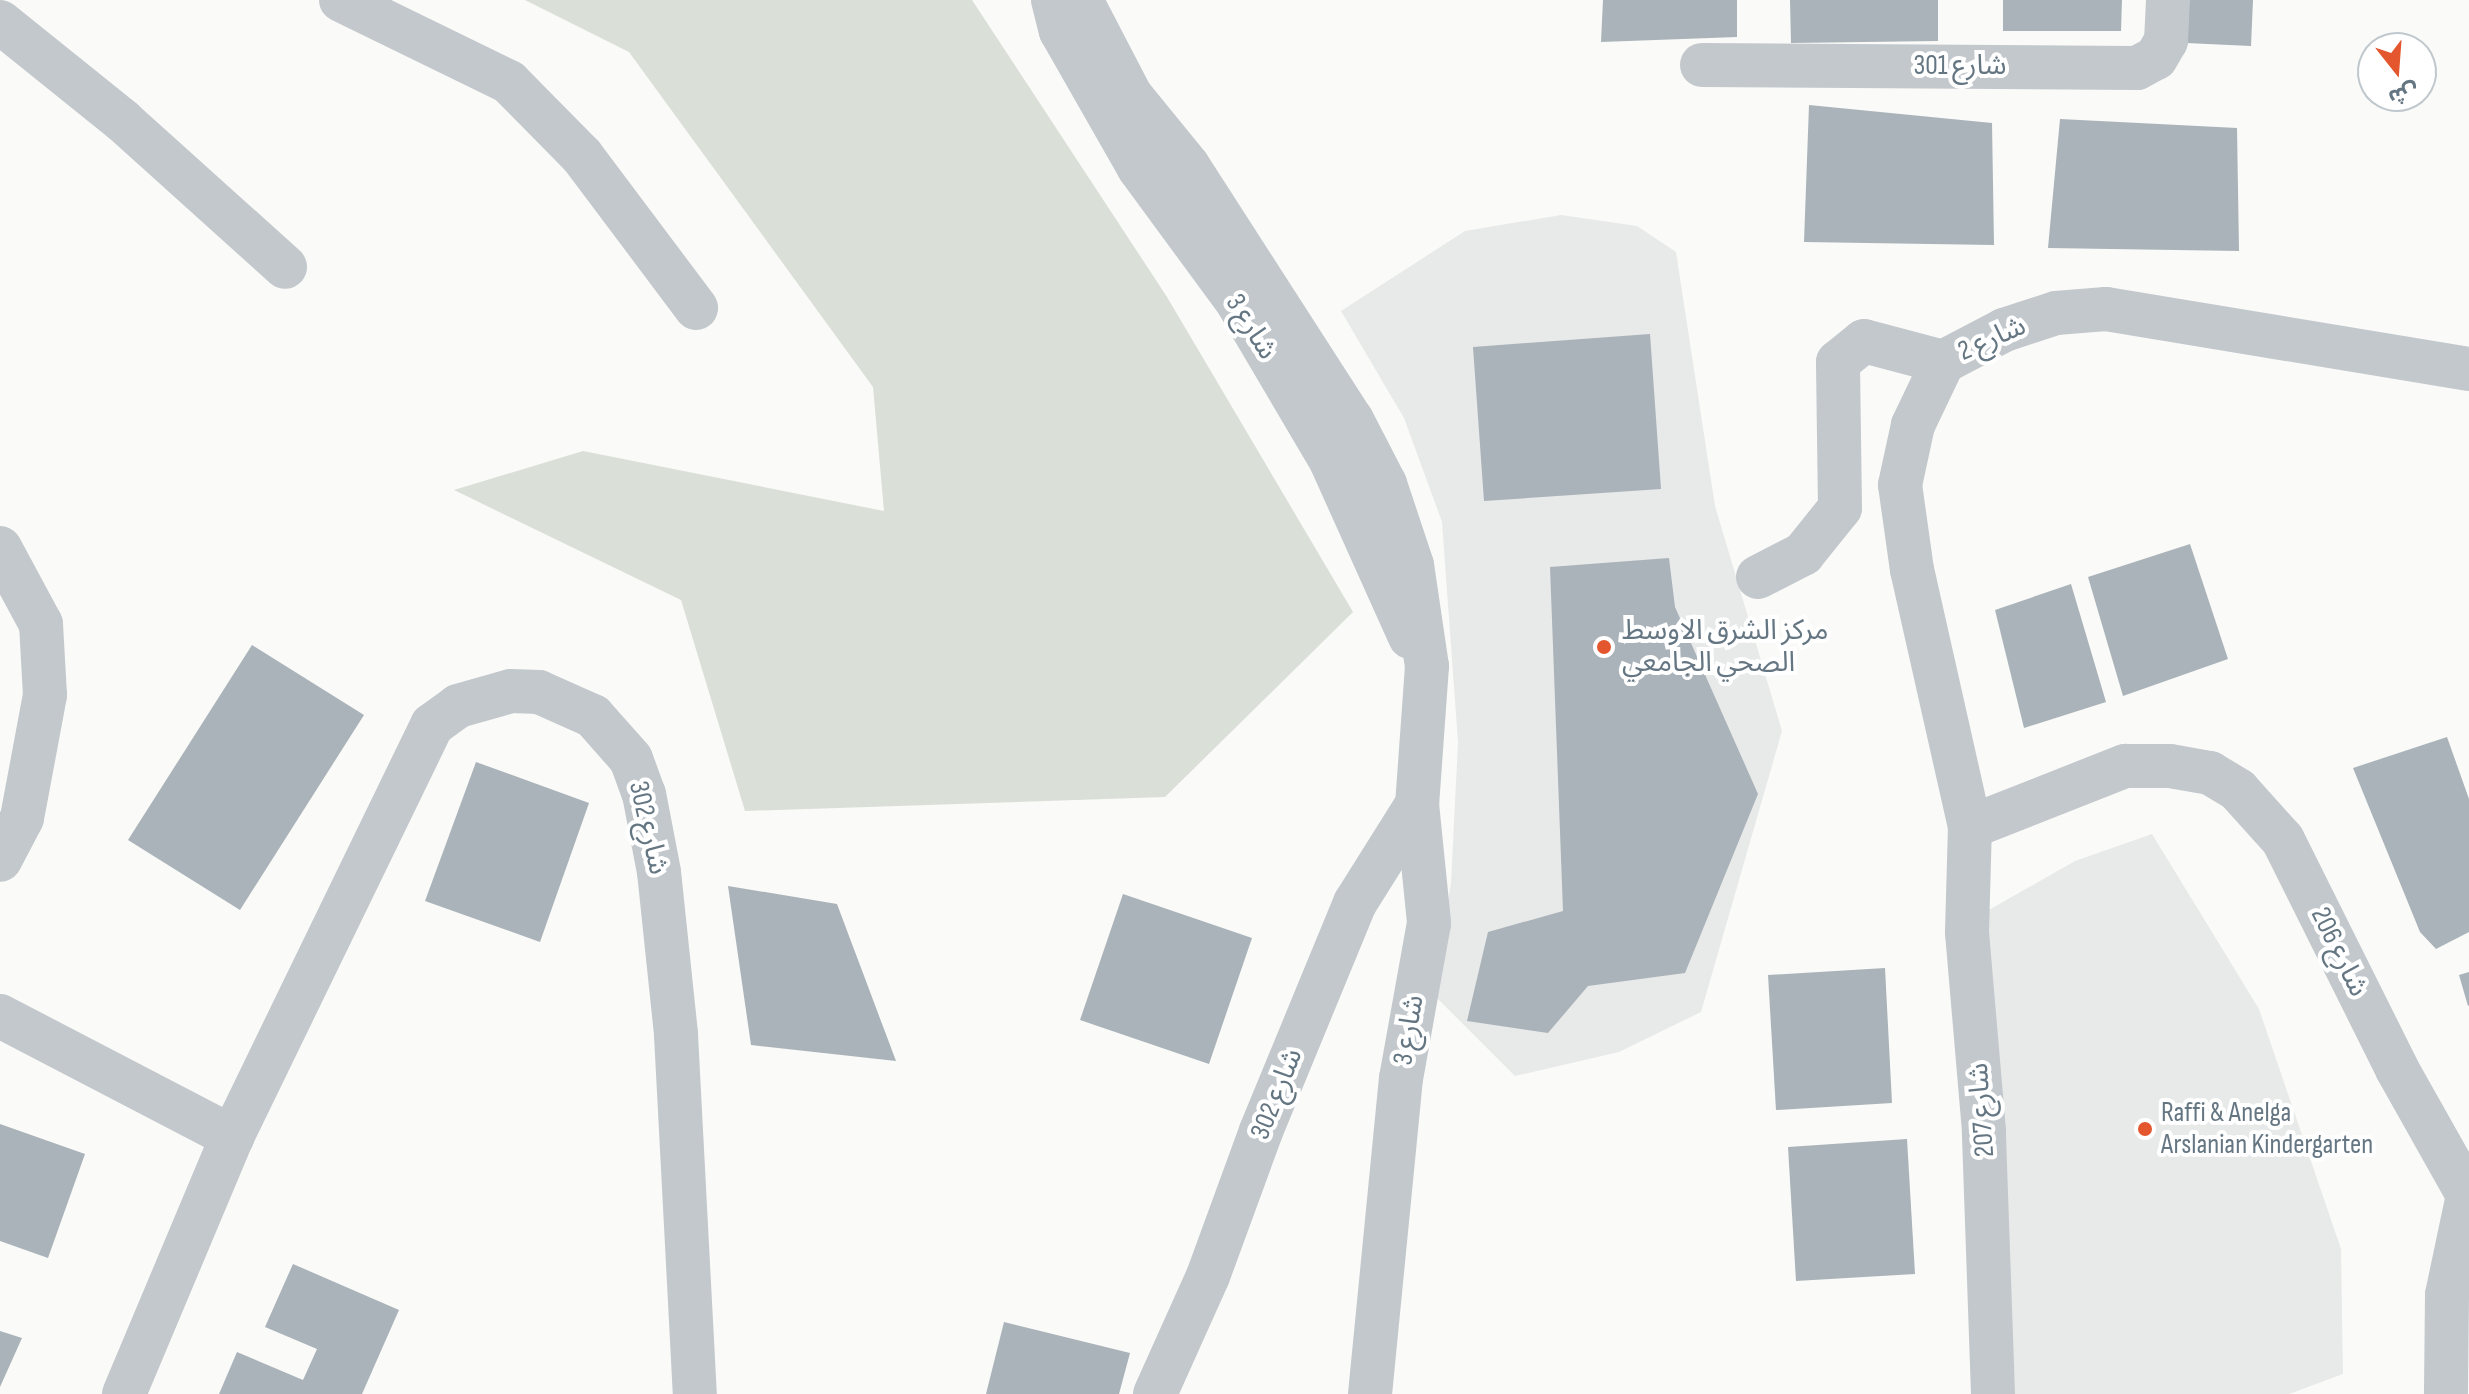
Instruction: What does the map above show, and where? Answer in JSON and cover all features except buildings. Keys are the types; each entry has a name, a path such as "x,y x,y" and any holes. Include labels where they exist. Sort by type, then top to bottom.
{"street":[{"path":"341,0 509,82 582,156 696,308"},
{"name":"شارع 3","path":"1053,0 1061,31 1139,168 1238,303 1331,461 1394,612 1427,666"},
{"name":"شارع 3","path":"1081,0 1131,96 1188,166 1365,445 1385,484 1412,565 1427,666 1417,804 1429,923 1401,1078 1370,1394"},
{"name":"شارع 301","path":"1702,65 2137,68 2156,58 2166,41 2168,0"},
{"path":"0,22 123,121 285,267"},
{"name":"شارع 2","path":"1970,827 1912,570 1900,485 1913,425 1943,362 2004,330 2056,313 2106,309 2469,369"},
{"path":"1758,577 1803,554 1840,508 1838,362 1864,341 1943,362"},
{"path":"0,548 41,624 45,695 22,818 0,860"},
{"name":"شارع 302","path":"124,1394 232,1137 432,725 458,706 511,691 564,700 593,716 631,759 652,827 676,1035 695,1394"},
{"name":"شارع 206","path":"1970,827 2125,766 2170,766 2210,773 2238,790 2283,840 2397,1069 2469,1195 2447,1295 2446,1394"},
{"name":"شارع 302","path":"1155,1394 1208,1276 1261,1131 1355,903 1417,804"},
{"name":"شارع 207","path":"1970,827 1967,932 1984,1131 1993,1394"},
{"path":"0,1016 232,1137"}],"shaded area":[{"path":"525,0 972,0 1167,297 1353,612 1165,797 745,811 681,600 454,490 583,451 884,511 873,387 629,52"},
{"name":"مركز الشرق الاوسط الصحي الجامعي","path":"1561,215 1637,226 1676,252 1715,506 1782,731 1701,1012 1619,1052 1515,1076 1433,994 1451,883 1458,742 1442,522 1404,418 1341,311 1465,231"},
{"name":"Raffi & Anelga Arslanian Kindergarten","path":"2152,834 2259,1009 2341,1249 2343,1374 2289,1394 2011,1394 1973,919 2075,861"}],"place":[{"name":"مركز الشرق الاوسط الصحي الجامعي","path":"1604,647"},
{"name":"Raffi & Anelga Arslanian Kindergarten","path":"2145,1129"}]}
